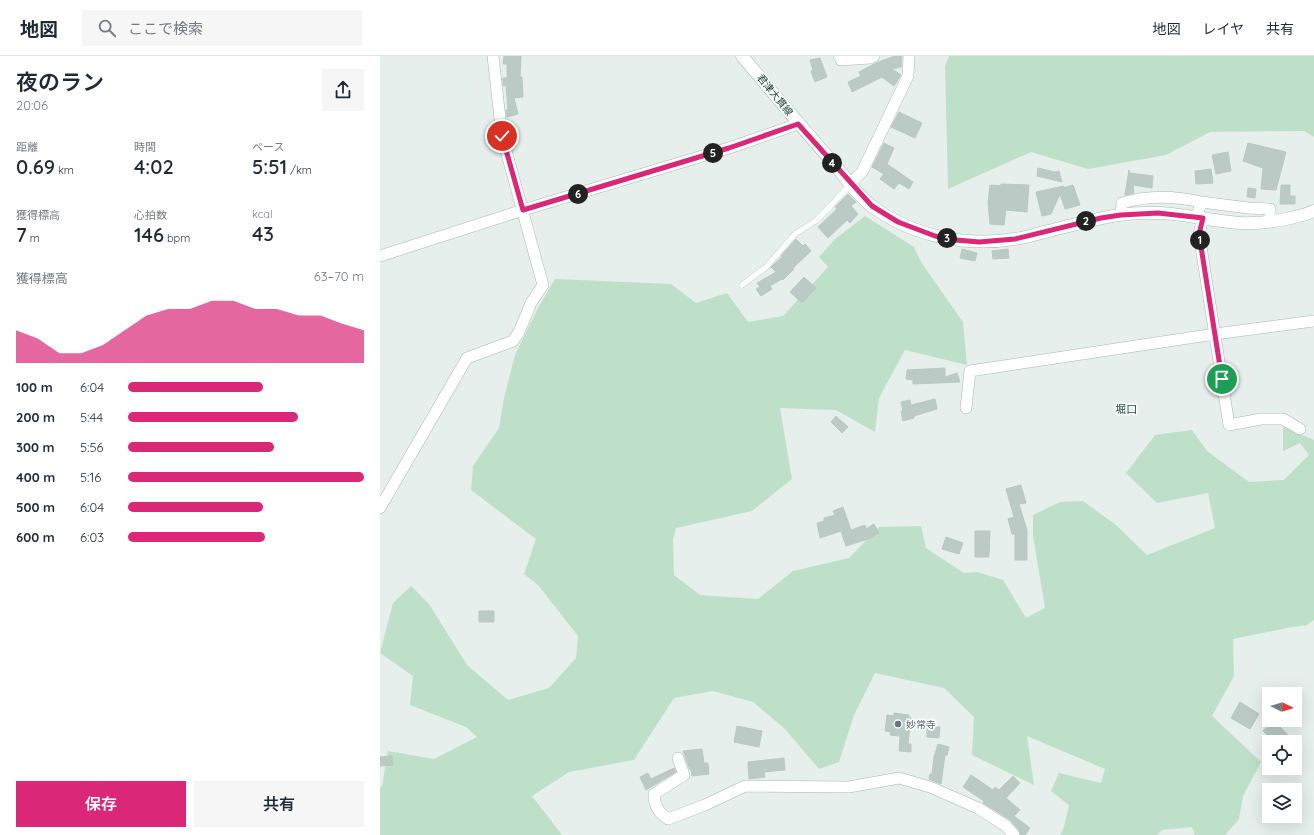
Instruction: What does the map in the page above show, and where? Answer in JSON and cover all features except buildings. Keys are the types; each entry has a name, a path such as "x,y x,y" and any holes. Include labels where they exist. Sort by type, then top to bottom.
{"main road":[{"name":"君津大貫線","path":"742,56 798,124 872,206 898,222 935,236 979,242 1015,239 1101,218 1121,215 1158,213 1239,223 1270,222 1304,216 1314,211"}],"street":[{"path":"380,508 467,358 513,341 519,332 531,303 543,285 502,136 493,56"},
{"path":"839,56 841,60 870,58 874,56"},
{"path":"851,183 862,172 908,76 909,56"},
{"path":"380,256 523,210 729,148 798,124"},
{"path":"1121,215 1122,204 1140,199 1156,197 1175,198 1248,208 1270,209 1270,222"},
{"path":"1201,202 1199,234 1229,425 1261,419 1283,419 1300,428"},
{"path":"966,408 970,371 1314,320"},
{"path":"678,758 684,775 654,794 654,802 659,812 668,818 705,805 744,786 849,787 899,778 930,787 978,808 1006,826 1014,835"}],"lane":[{"path":"742,285 766,266 795,234 817,220 851,183"}],"green space":[{"path":"949,56 1314,56 1314,137 1304,131 1210,132 1166,155 1088,169 1031,152 948,189 945,66"},
{"path":"865,216 914,247 921,262 963,322 967,365 905,350 879,398 875,432 836,410 780,408 792,479 752,511 676,528 673,539 674,575 700,595 758,599 793,571 849,558 879,527 921,526 926,548 964,573 977,572 1003,580 1026,618 1045,608 1033,536 1033,515 1060,502 1083,501 1116,525 1147,555 1215,528 1208,493 1157,503 1126,473 1155,435 1192,430 1207,451 1249,482 1284,480 1309,455 1300,443 1283,451 1283,427 1314,440 1314,620 1307,625 1233,639 1234,676 1212,716 1261,762 1243,796 1239,819 1225,835 1195,835 1192,827 1162,830 1157,835 1060,835 1064,827 1069,805 1051,791 1059,773 1101,783 1105,769 1027,736 1034,785 972,755 974,717 944,688 875,673 854,715 839,762 819,769 785,729 753,702 713,691 674,698 634,760 569,772 532,796 562,835 380,835 380,787 382,787 388,751 434,759 477,737 466,727 410,705 413,676 380,653 393,603 411,586 429,604 467,665 508,700 549,688 576,658 578,636 538,585 524,574 536,539 471,490 473,466 499,428 504,398 515,355 538,308 555,279 671,284 696,303 727,293 748,322 783,316 828,267 819,257 834,240"}],"place":[{"name":"妙常寺","path":"898,724"}],"district":[{"name":"堀口","path":"1126,409"}],"route":[{"path":"502,136 523,210 729,148 798,124 861,196 872,206 898,222 935,236 979,242 1015,239 1101,218 1143,213 1181,214 1203,218 1199,234 1222,379"}]}
